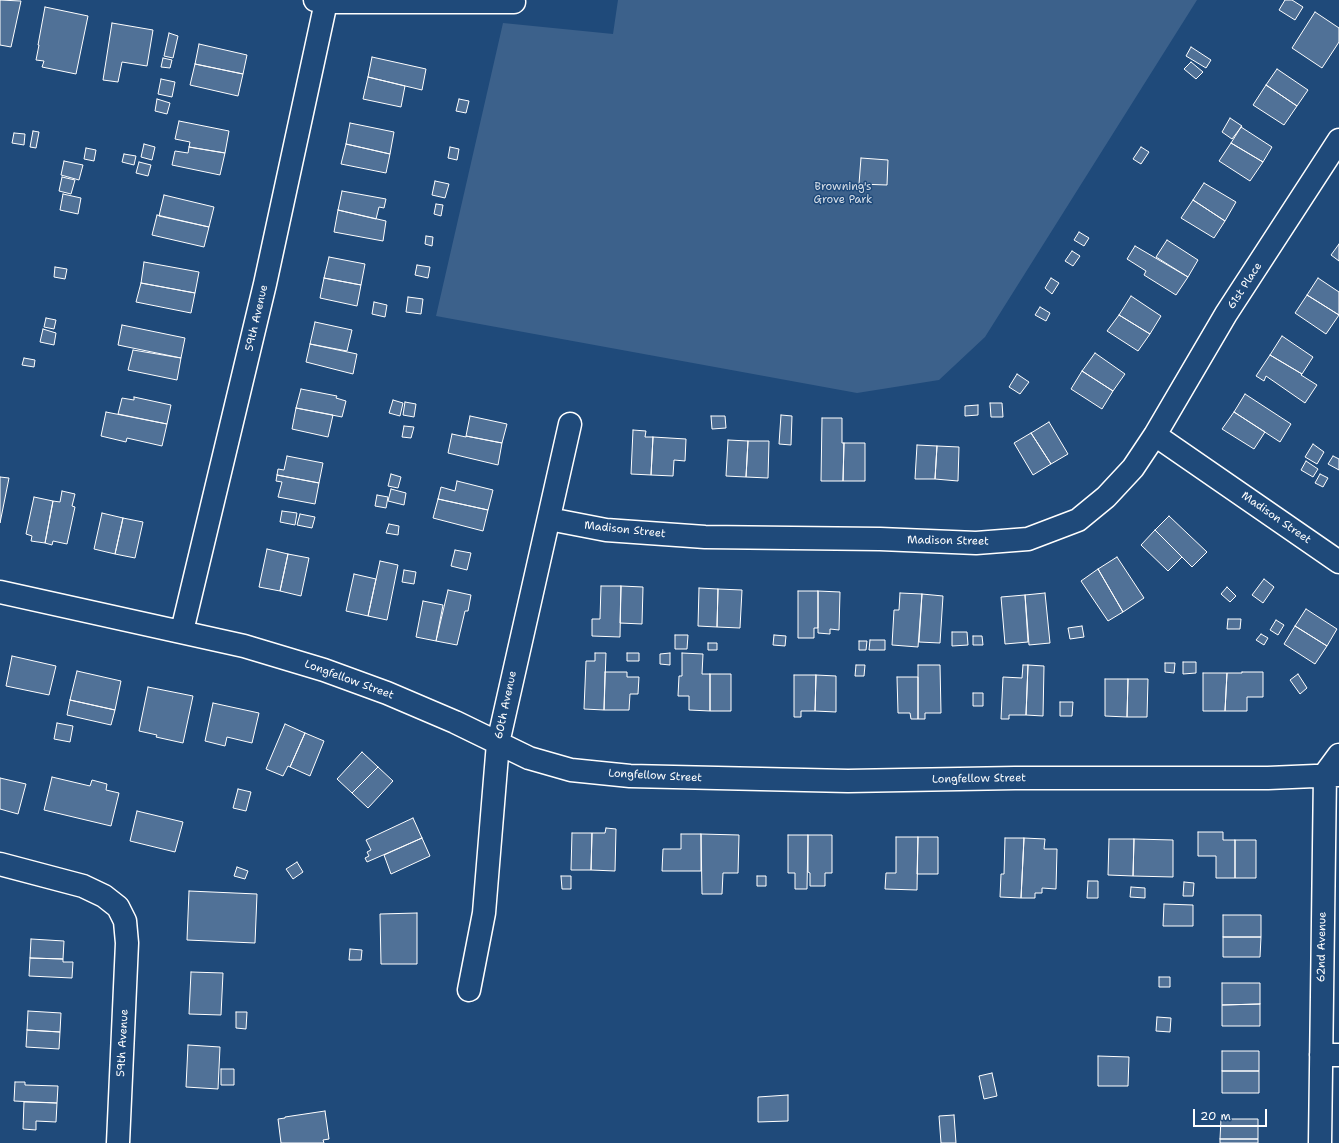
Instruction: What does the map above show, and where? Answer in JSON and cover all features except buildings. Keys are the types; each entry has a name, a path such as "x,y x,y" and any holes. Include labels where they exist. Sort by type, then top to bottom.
{"street":[{"path":"323,1 514,2"},
{"name":"59th Avenue","path":"182,631 265,284 323,1"},
{"name":"61st Place","path":"1155,434 1226,314 1339,140"},
{"name":"60th Avenue","path":"468,990 484,913 498,743 570,424"},
{"name":"Madison Street","path":"549,519 606,530 705,537 880,539 976,544 1028,539 1078,520 1106,497 1133,468 1155,434 1339,562"},
{"name":"Longfellow Street","path":"0,592 182,631 244,646 324,670 387,693 454,722 529,758 571,770 630,776 848,781 1015,778 1268,778 1332,775"},
{"path":"1332,775 1339,755"},
{"name":"62nd Avenue","path":"1320,1143 1330,1055 1332,775"},
{"name":"59th Avenue","path":"0,864 83,886 104,896 118,907 125,921 128,943 118,1143"}],"green space":[{"name":"Browning's Grove Park","path":"618,0 1197,0 985,337 939,380 857,393 436,316 503,23 613,34"}]}
